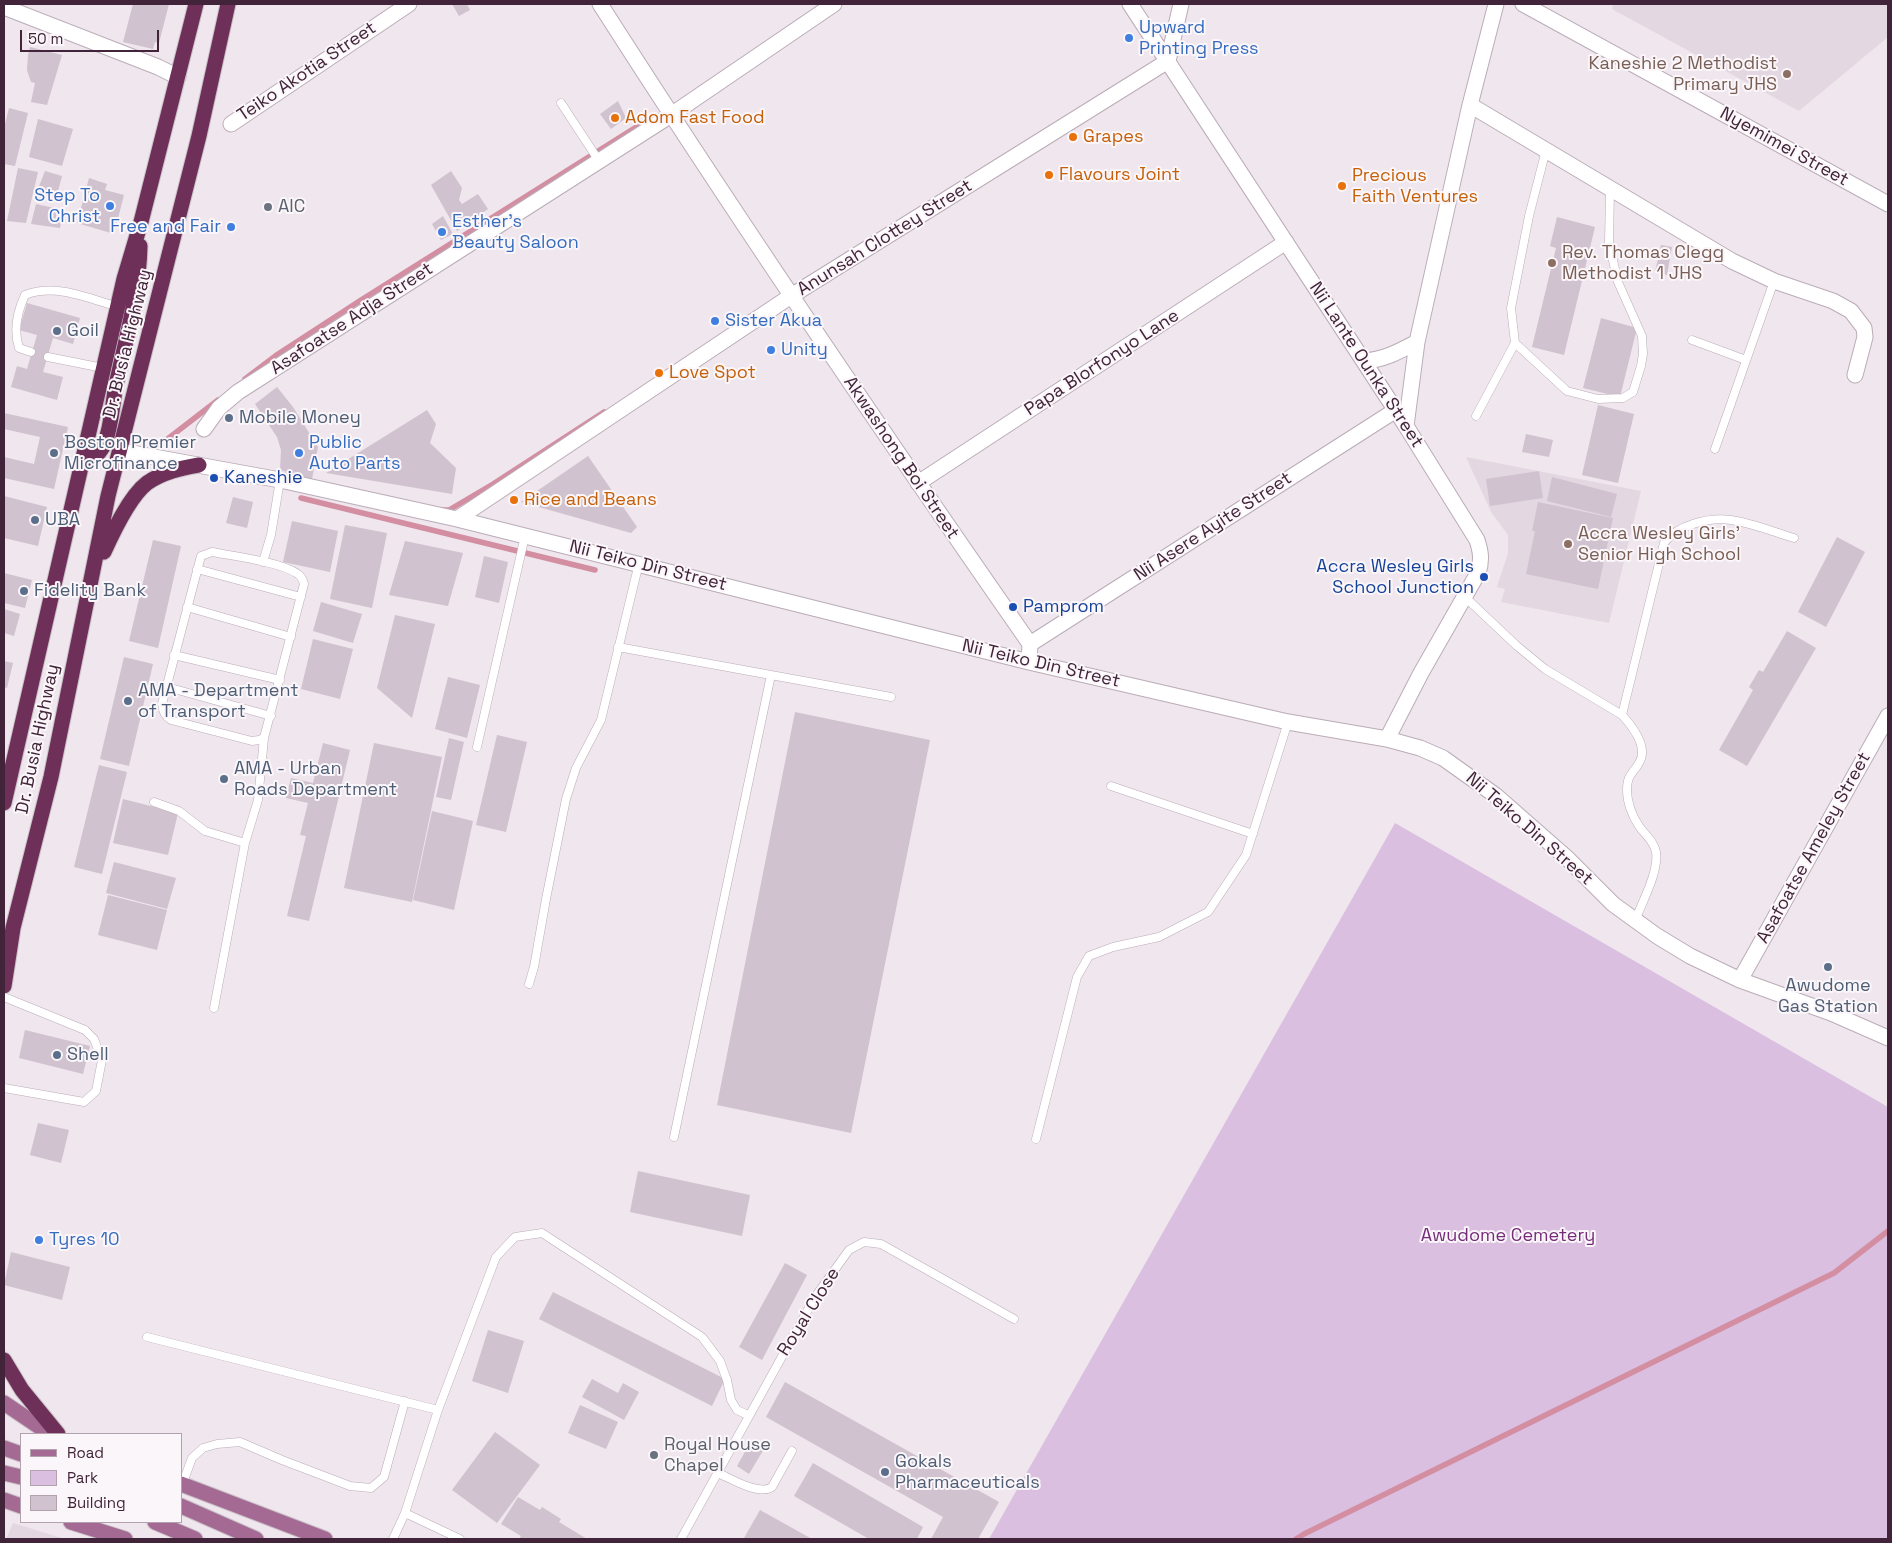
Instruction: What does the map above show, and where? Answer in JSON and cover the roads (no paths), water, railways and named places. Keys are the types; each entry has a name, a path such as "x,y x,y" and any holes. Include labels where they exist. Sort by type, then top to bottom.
{"highway":[{"name":"Dr. Busia Highway","path":"4,803 103,368 196,4"},
{"name":"Dr. Busia Highway","path":"4,986 13,928 50,776 92,582 108,496 121,451 199,136 228,4"},
{"path":"82,466 97,457 104,444 112,415 134,300 140,257 141,222"},
{"path":"92,582 115,527 129,505 146,484 166,472 199,466"},
{"path":"4,1360 22,1390 57,1433"}],"main road":[{"path":"4,1403 49,1433"},
{"path":"4,1448 20,1454"},
{"path":"4,1472 20,1477"},
{"path":"182,1484 325,1539"},
{"path":"4,1500 20,1506"},
{"path":"182,1506 256,1539"},
{"path":"74,1523 125,1539"},
{"path":"156,1523 195,1539"}],"street":[{"name":"Teiko Akotia Street","path":"231,124 409,4"},
{"name":"Akwashong Boi Street","path":"600,4 791,296 1030,644"},
{"name":"Asafoatse Adja Street","path":"204,429 219,408 238,392 671,114 834,4"},
{"name":"Nii Lante Ounka Street","path":"1130,4 1396,410 1477,540 1481,552 1481,563 1465,597 1421,673 1387,740"},
{"path":"1168,61 1181,4"},
{"path":"1406,426 1417,342 1470,105 1496,4"},
{"name":"Nyemimei Street","path":"1523,4 1888,204"},
{"path":"4,7 158,67 178,77"},
{"name":"Anunsah Clottey Street","path":"457,519 791,296 1168,61"},
{"path":"1470,105 1732,261 1774,281 1843,306 1858,319 1864,328 1865,337 1855,375"},
{"name":"Papa Blorfonyo Lane","path":"918,483 1286,242"},
{"path":"1364,361 1374,361 1397,353 1417,342"},
{"name":"Nii Asere Ayite Street","path":"1030,644 1396,410"},
{"name":"Nii Teiko Din Street","path":"121,451 280,480 457,519 1029,662 1288,722 1420,748 1443,758 1495,795 1568,859 1613,904 1635,921 1690,956 1740,980 1831,1013 1888,1038"},
{"path":"1029,662 1030,644"},
{"name":"Asafoatse Ameley Street","path":"1740,980 1888,716"}],"lane":[{"path":"561,103 599,160"},
{"path":"1476,416 1515,343 1511,308 1529,216 1546,150"},
{"path":"1515,343 1567,391 1598,399 1624,398 1633,392 1643,354 1642,336 1618,282 1609,242 1610,187"},
{"path":"1715,449 1774,281"},
{"path":"31,352 19,348 16,338 17,312 24,295 37,290 56,289 118,307"},
{"path":"1692,340 1746,360"},
{"path":"48,357 103,368"},
{"path":"263,562 271,535 280,480"},
{"path":"1622,715 1664,543 1670,535 1684,527 1720,520 1732,520 1794,538"},
{"path":"477,747 525,536"},
{"path":"214,1008 245,843 258,800 264,738 304,584 302,578 297,573 263,562 212,552 201,556 166,687 162,704 163,711 172,720 252,741 264,738"},
{"path":"529,984 534,967 566,798 576,768 600,720 639,563"},
{"path":"197,569 301,597"},
{"path":"1465,597 1517,646 1545,669 1622,715 1638,737 1642,752 1640,762 1632,771 1628,780 1628,799 1636,820 1652,842 1656,852 1656,865 1635,921"},
{"path":"187,607 291,636"},
{"path":"618,647 891,697"},
{"path":"174,656 280,680"},
{"path":"674,1137 771,675"},
{"path":"166,687 271,716"},
{"path":"1036,1139 1077,977 1089,956 1113,947 1159,937 1208,912 1246,855 1288,722"},
{"path":"1111,786 1253,834"},
{"path":"154,802 179,811 205,831 245,843"},
{"path":"4,997 85,1030 94,1039 102,1060 96,1091 84,1102 4,1088"},
{"path":"393,1539 405,1513 438,1410 496,1257 515,1237 542,1233 702,1337 720,1361 727,1380 731,1400 737,1410 748,1415"},
{"name":"Royal Close","path":"681,1539 815,1297 849,1250 864,1242 881,1244 1014,1319"},
{"path":"148,1337 438,1410"},
{"path":"182,1484 192,1458 203,1448 217,1444 240,1442 350,1486 371,1488 384,1477 405,1401"},
{"path":"718,1473 759,1491 768,1490 772,1487 792,1451"},
{"path":"405,1513 460,1539"}],"waterway":[{"path":"245,379 278,354 361,300 649,119"},
{"path":"161,444 218,400"},
{"path":"442,510 449,510 493,484 604,412"},
{"path":"301,498 595,570"},
{"path":"1296,1539 1834,1273 1888,1231"}],"place":[{"name":"Upward Printing Press","path":"1129,38"},
{"name":"Kaneshie 2 Methodist Primary JHS","path":"1787,74"},
{"name":"Adom Fast Food","path":"615,118"},
{"name":"Grapes","path":"1073,137"},
{"name":"Flavours Joint","path":"1049,175"},
{"name":"Precious Faith Ventures","path":"1342,186"},
{"name":"Step To Christ","path":"110,206"},
{"name":"AIC","path":"268,207"},
{"name":"Free and Fair","path":"231,227"},
{"name":"Esther's Beauty Saloon","path":"442,232"},
{"name":"Rev. Thomas Clegg Methodist 1 JHS","path":"1552,263"},
{"name":"Sister Akua","path":"715,321"},
{"name":"Goil","path":"57,331"},
{"name":"Unity","path":"771,350"},
{"name":"Love Spot","path":"659,373"},
{"name":"Mobile Money","path":"229,418"},
{"name":"Boston Premier Microfinance","path":"54,453"},
{"name":"Public Auto Parts","path":"299,453"},
{"name":"Kaneshie","path":"214,478"},
{"name":"Rice and Beans","path":"514,500"},
{"name":"UBA","path":"35,520"},
{"name":"Accra Wesley Girls' Senior High School","path":"1568,544"},
{"name":"Accra Wesley Girls School Junction","path":"1484,577"},
{"name":"Fidelity Bank","path":"24,591"},
{"name":"Pamprom","path":"1013,607"},
{"name":"AMA - Department of Transport","path":"128,701"},
{"name":"AMA - Urban Roads Department","path":"224,779"},
{"name":"Awudome Gas Station","path":"1828,967"},
{"name":"Shell","path":"57,1055"},
{"name":"Tyres 10","path":"39,1240"},
{"name":"Royal House Chapel","path":"654,1455"},
{"name":"Gokals Pharmaceuticals","path":"885,1472"}],"park label":[{"name":"Awudome Cemetery","path":"1508,1236"}]}
